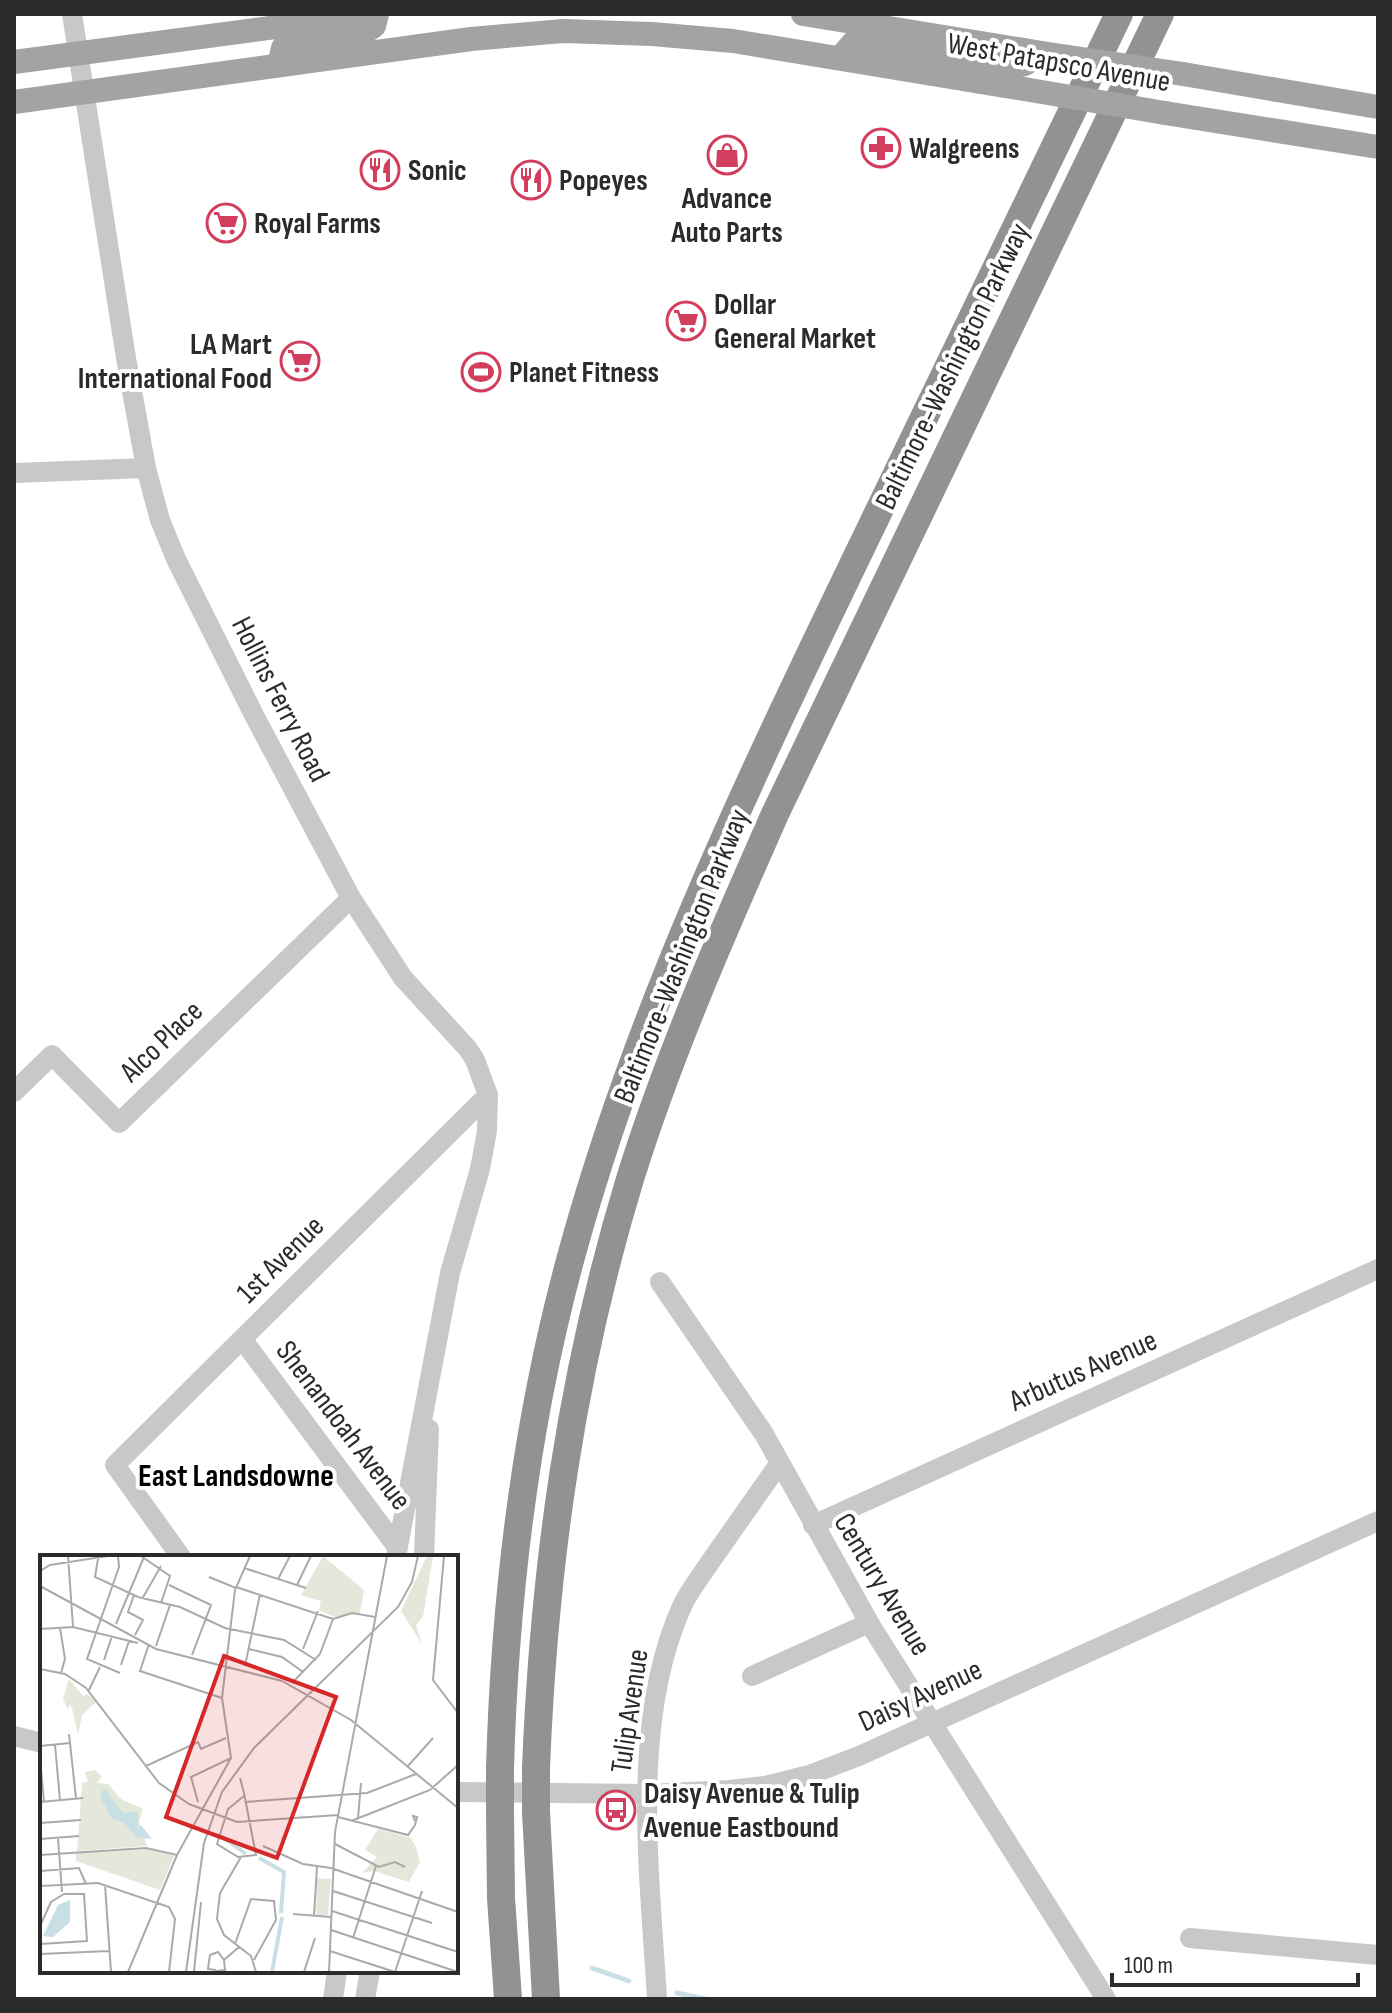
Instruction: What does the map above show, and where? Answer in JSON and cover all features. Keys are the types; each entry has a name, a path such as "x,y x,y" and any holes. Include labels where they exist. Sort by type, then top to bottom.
{"highway":[{"name":"Baltimore-Washington Parkway","path":"508,1999 501,1898 500,1768 509,1593 534,1419 572,1251 629,1067 697,899 784,710 1119,14"},
{"name":"Baltimore-Washington Parkway","path":"546,1999 536,1768 546,1596 571,1424 607,1259 631,1178 663,1084 730,916 781,801 1160,14"}],"main road":[{"path":"14,62 273,21 376,14 374,26 362,34 288,45 280,55 279,65"},
{"name":"West Patapsco Avenue","path":"803,14 860,19 1042,53 1378,107"},
{"name":"West Patapsco Avenue","path":"14,102 471,39 563,31 733,41 1378,147"},
{"path":"840,58 853,43 859,42 1016,66 1042,53"}],"street":[{"name":"Hollins Ferry Road","path":"72,14 119,318 146,468 160,520 176,559 255,717 351,898 403,978 468,1049 488,1095 487,1131 480,1169 450,1273 396,1552"},
{"path":"14,473 146,468"},
{"name":"Alco Place","path":"14,1092 52,1055 119,1123 351,898"},
{"name":"1st Avenue","path":"180,1555 115,1465 488,1095"},
{"name":"Arbutus Avenue","path":"813,1525 1378,1269"},
{"name":"Century Avenue","path":"660,1282 749,1410 869,1623 1106,1999"},
{"name":"Shenandoah Avenue","path":"242,1339 396,1552"},
{"name":"Hollins Ferry Road","path":"424,1555 431,1365"},
{"name":"Tulip Avenue","path":"657,1999 648,1794 653,1714 660,1670 671,1632 685,1600 779,1464"},
{"name":"Daisy Avenue","path":"458,1792 648,1794 765,1786 809,1775 1378,1521"},
{"path":"752,1676 869,1623"},
{"path":"14,1736 40,1742"},
{"path":"1190,1938 1378,1955"},
{"path":"333,1999 337,1973"},
{"path":"365,1999 370,1973"}],"waterway":[{"path":"592,1968 629,1981"},
{"path":"677,1993 706,1999"}],"place":[{"name":"Walgreens","path":"881,148"},
{"name":"Advance Auto Parts","path":"727,155"},
{"name":"Sonic","path":"380,170"},
{"name":"Popeyes","path":"531,180"},
{"name":"Royal Farms","path":"226,223"},
{"name":"Dollar General Market","path":"686,321"},
{"name":"LA Mart International Food","path":"300,361"},
{"name":"Planet Fitness","path":"481,372"},
{"name":"Daisy Avenue & Tulip Avenue Eastbound","path":"616,1810"}],"district":[{"name":"East Landsdowne","path":"236,1475"}]}
